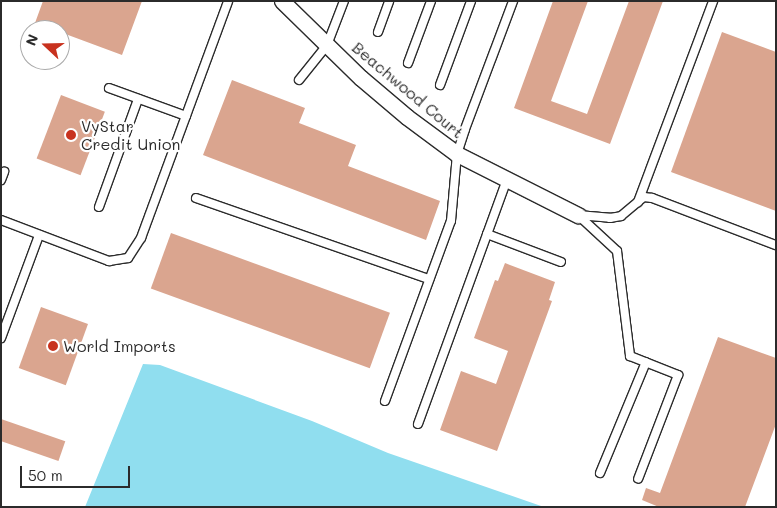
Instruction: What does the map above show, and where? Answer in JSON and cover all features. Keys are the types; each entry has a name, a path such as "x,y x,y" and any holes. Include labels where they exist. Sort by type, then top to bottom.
{"street":[{"name":"Beachwood Court","path":"282,1 361,78 407,117 457,154 578,215"}],"lane":[{"path":"1,220 109,261 128,258 141,238 228,1"},
{"path":"299,80 327,45 344,1"},
{"path":"378,32 389,1"},
{"path":"408,63 431,1"},
{"path":"440,85 471,1"},
{"path":"385,402 451,221 457,154 513,1"},
{"path":"638,202 713,1"},
{"path":"109,88 186,116"},
{"path":"99,207 138,99"},
{"path":"1,180 4,172"},
{"path":"418,424 507,179"},
{"path":"578,215 610,218 620,216 644,197 652,198 776,245"},
{"path":"196,198 430,279"},
{"path":"578,215 617,251 630,356 678,375 638,479"},
{"path":"487,234 561,262"},
{"path":"1,338 39,235"},
{"path":"600,473 646,362"}],"water":[{"path":"143,364 160,365 312,421 388,453 544,507 85,507"}],"building":[{"path":"43,1 142,1 122,55 70,36 70,20 36,20"},
{"path":"553,1 588,1 551,101 587,114 629,1 663,1 610,144 514,108"},
{"path":"722,32 776,52 776,211 671,172"},
{"path":"232,80 305,108 299,123 356,145 348,166 440,201 426,240 203,155"},
{"name":"VyStar Credit Union","path":"61,95 105,112 81,175 37,158"},
{"path":"171,233 390,313 370,368 151,288"},
{"path":"505,263 555,282 549,300 552,301 497,451 440,430 461,371 496,384 508,351 474,338 495,280 498,281"},
{"name":"World Imports","path":"41,307 88,324 66,385 19,368"},
{"path":"718,337 776,358 776,424 745,507 659,507 642,500 646,488 660,493"},
{"path":"1,419 65,441 58,461 1,441"}],"place":[{"name":"VyStar Credit Union","path":"71,135"},
{"name":"World Imports","path":"53,346"}]}
